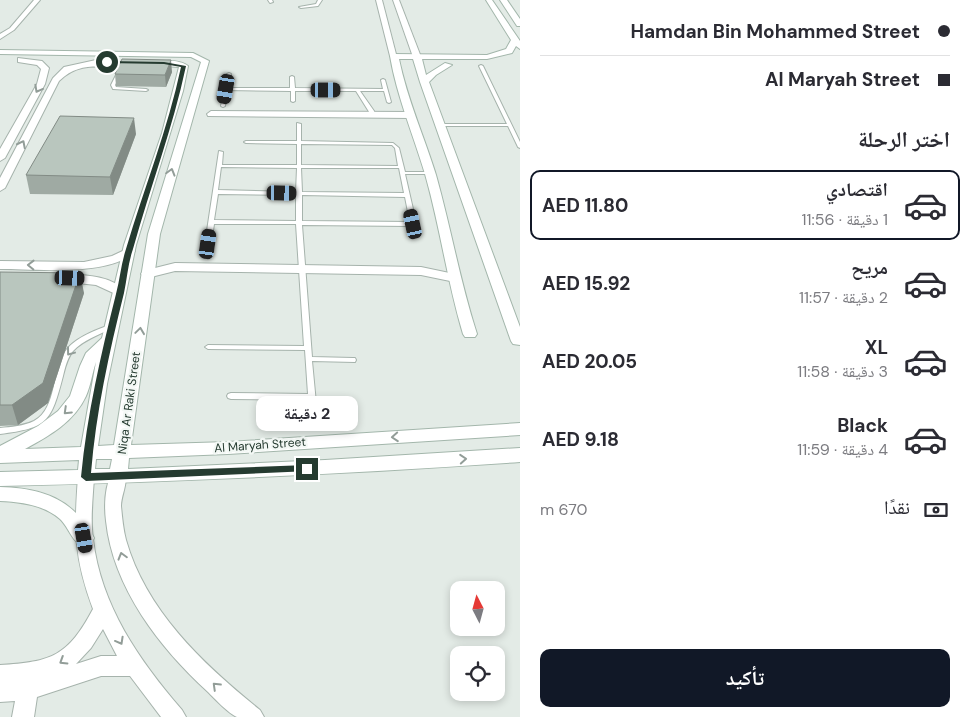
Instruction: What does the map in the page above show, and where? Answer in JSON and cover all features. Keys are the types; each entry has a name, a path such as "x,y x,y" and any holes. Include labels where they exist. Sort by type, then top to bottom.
{"street":[{"path":"0,37 12,29 37,0"},
{"path":"379,0 398,83 430,173 470,334"},
{"path":"396,0 518,341"},
{"path":"394,61 488,57 507,52 518,44 488,0"},
{"path":"503,0 520,24"},
{"path":"413,45 433,52 465,58"},
{"path":"0,52 55,70 96,62"},
{"name":"Niqa Ar Raki Street","path":"18,57 192,55 203,58 205,62 154,234 113,509 123,559 131,581 148,609 185,656 228,698 253,717"},
{"path":"0,60 18,57 96,62 164,63 184,66 176,106 129,250 109,334 90,431 84,538 88,561 102,610 133,666 175,717"},
{"path":"418,61 448,65 484,66"},
{"path":"79,65 122,65"},
{"path":"424,82 433,73 448,65"},
{"path":"0,158 41,84 55,70"},
{"path":"0,188 53,85 55,70"},
{"path":"211,114 411,116"},
{"path":"0,264 50,266 103,263 116,259 129,250"},
{"path":"50,266 62,268 65,271 63,275 57,278"},
{"path":"147,274 175,267 421,271 455,278"},
{"path":"0,276 98,280 111,285 120,292"},
{"path":"0,455 43,431 72,406 80,393 90,359 97,347 109,334"},
{"name":"Al Maryah Street","path":"0,455 122,452 520,429"},
{"name":"Al Maryah Street","path":"0,479 118,477 327,468 520,455"},
{"path":"0,494 26,496 58,508 71,518 84,538"},
{"path":"0,692 15,679 50,669 74,654 84,644 102,610"},
{"path":"15,679 114,665 133,666"},
{"path":"15,679 23,717"}],"lane":[{"path":"301,7 317,6 320,0"},
{"path":"122,65 113,87 117,89 146,90"},
{"path":"484,66 520,147"},
{"path":"223,106 229,74"},
{"path":"292,77 293,101"},
{"path":"383,80 389,102"},
{"path":"226,89 386,90"},
{"path":"358,90 361,98 370,108 373,115"},
{"path":"232,396 312,400 299,223 299,124"},
{"path":"440,125 509,125"},
{"path":"211,222 414,227 397,148 390,144 246,142"},
{"path":"208,244 221,152"},
{"path":"219,166 299,166 402,170 430,173"},
{"path":"215,192 407,195"},
{"path":"0,431 28,427 44,419 52,408 64,360 70,350 84,339 109,334"},
{"path":"208,347 308,348"},
{"path":"308,359 353,360"}],"building":[{"path":"122,59 171,60 165,75 115,74"},
{"path":"60,116 134,118 110,177 26,175"},
{"path":"0,272 80,273 43,383 12,405 0,405"}],"route":[{"path":"107,62 164,63 184,66 176,106 131,239 107,341 90,431 86,477 307,469"}]}
